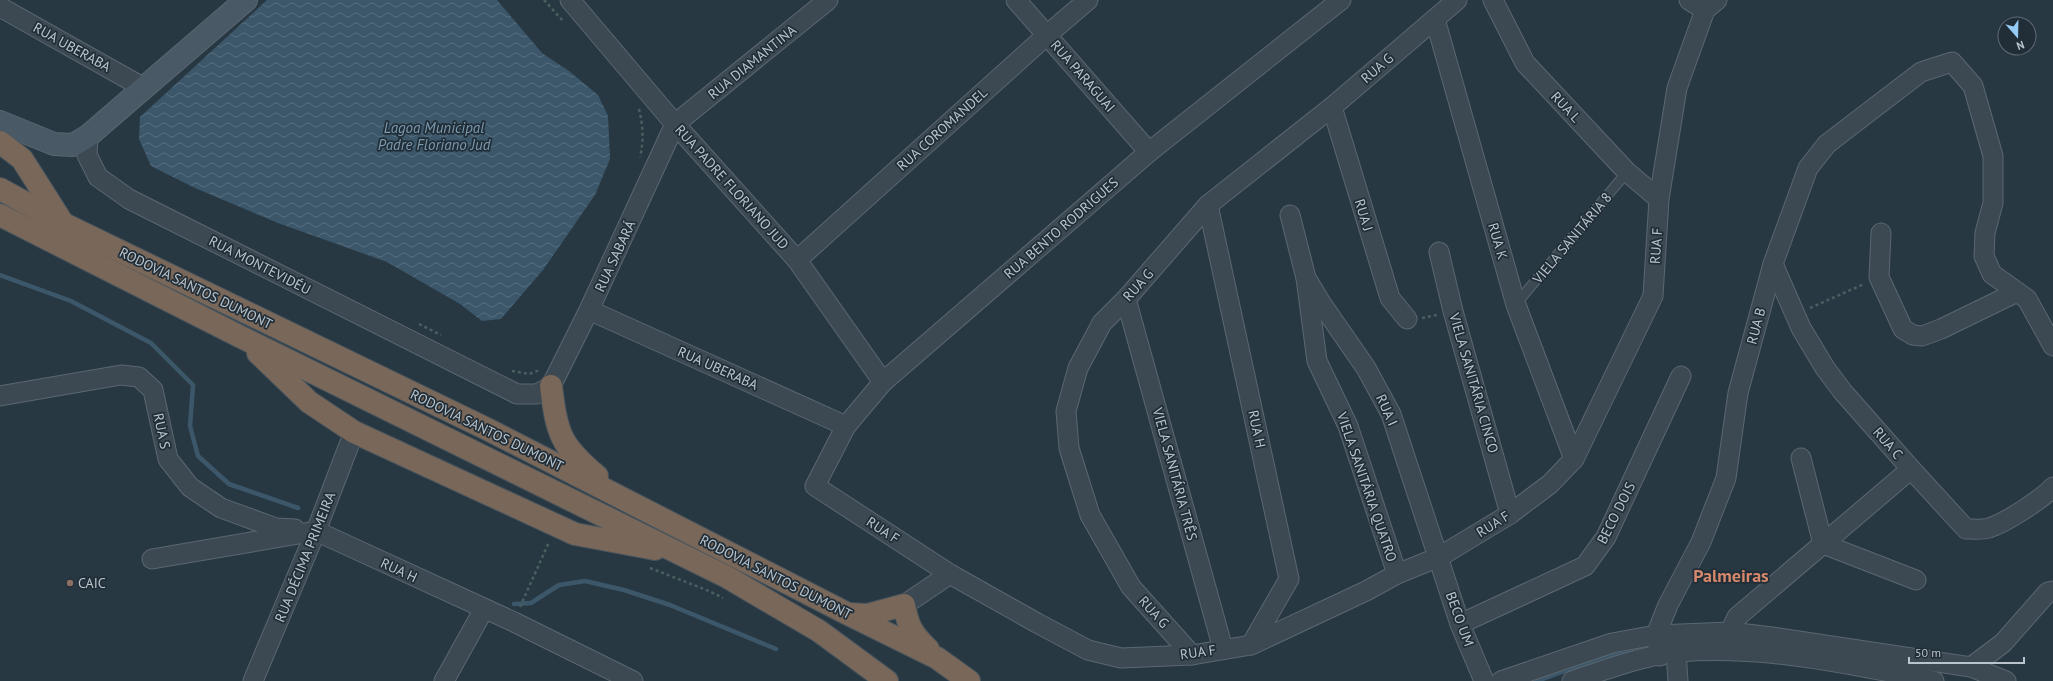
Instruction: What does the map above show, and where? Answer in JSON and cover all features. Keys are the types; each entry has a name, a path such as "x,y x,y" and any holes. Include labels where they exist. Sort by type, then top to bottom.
{"highway":[{"path":"0,142 22,159 64,224"},
{"name":"RODOVIA SANTOS DUMONT","path":"0,189 64,224 489,430 937,658 969,681"},
{"name":"RODOVIA SANTOS DUMONT","path":"0,215 239,336 727,577 819,631 887,681"},
{"path":"0,232 70,251"},
{"path":"239,336 309,402 354,432 575,534 681,554"},
{"path":"547,378 555,417 562,438 575,457 626,500"},
{"path":"846,613 867,615 904,605 906,620 914,635 937,658"}],"street":[{"path":"0,122 54,144 73,145 88,136 246,0"},
{"name":"RUA PADRE FLORIANO JUD","path":"570,0 675,124 797,260 883,382"},
{"name":"RUA DIAMANTINA","path":"675,124 828,0"},
{"name":"RUA PARAGUAI","path":"1016,0 1149,152"},
{"name":"RUA COROMANDEL","path":"797,260 1047,35 1088,0"},
{"name":"RUA BENTO RODRIGUES","path":"815,486 846,426 883,382 1149,152 1341,0"},
{"name":"RUA G","path":"1192,655 1131,587 1090,515 1069,448 1066,411 1078,368 1102,323 1126,299 1208,205 1332,108 1457,0"},
{"name":"RUA L","path":"1493,0 1525,62 1628,172 1659,199"},
{"path":"1688,0 1711,5"},
{"name":"RUA F","path":"815,486 950,574 1088,650 1122,658 1192,655 1251,645 1366,591 1397,574 1438,557 1510,514 1550,484 1574,459 1653,296 1659,199 1677,88 1711,5"},
{"name":"RUA UBERABA","path":"0,7 144,88"},
{"name":"RUA K","path":"1435,19 1516,305 1574,459"},
{"name":"RUA B","path":"1656,635 1668,605 1701,542 1726,478 1738,393 1773,264 1808,168 1827,144 1921,72 1952,62 1973,86 1993,156 1993,203 1985,233 1984,256 1992,274 2016,292"},
{"name":"RUA J","path":"1332,108 1390,298 1407,318"},
{"name":"RUA SABARÁ","path":"547,378 590,310 675,124"},
{"name":"RUA MONTEVIDÉU","path":"88,136 87,154 98,176 129,199 517,394 537,394 547,378"},
{"name":"RUA H","path":"1208,205 1289,579 1251,645"},
{"name":"VIELA SANITÁRIA QUATRO","path":"1290,215 1306,278 1317,361 1348,426 1397,574"},
{"path":"1881,233 1879,277 1903,329 1913,335 1922,336 1941,329 2016,292 2027,299 2053,346"},
{"name":"VIELA SANITÁRIA CINCO","path":"1439,252 1453,311 1510,514"},
{"name":"RUA C","path":"1773,264 1795,315 1825,368 1843,392 1966,529 1988,528 2048,493 2053,487"},
{"name":"RUA I","path":"1306,278 1321,303 1366,368 1390,414 1438,557"},
{"name":"VIELA SANITÁRIA TRÊS","path":"1126,299 1223,649"},
{"name":"RUA UBERABA","path":"590,310 846,426"},
{"name":"RUA S","path":"0,396 121,375 139,377 153,390 168,459 190,487 221,508 276,528 316,531"},
{"name":"BECO DOIS","path":"1460,624 1585,566 1606,537 1681,376"},
{"name":"RUA DÉCIMA PRIMEIRA","path":"253,681 316,531 354,432"},
{"path":"1801,458 1823,544"},
{"path":"1730,632 1736,617 1911,469"},
{"path":"152,560 316,531"},
{"name":"RUA H","path":"316,531 484,609 633,681"},
{"path":"1823,544 1916,580"},
{"name":"BECO UM","path":"1438,557 1460,624 1484,681"},
{"path":"904,605 950,574"},
{"path":"1971,667 2003,643 2048,592 2053,591"},
{"path":"444,681 484,609"},
{"path":"1501,681 1612,643 1656,635 1730,632 1803,641 1971,667 2006,681"},
{"path":"1656,635 1668,654 1678,681"},
{"path":"1572,681 1608,669 1668,654 1727,650 1786,656 1870,668 1934,681"}],"lane":[{"name":"VIELA SANITÁRIA 8","path":"1516,305 1628,172"}],"path":[{"path":"544,0 565,23"},
{"path":"638,106 643,124 643,142 638,163"},
{"path":"1795,315 1879,277"},
{"path":"1407,318 1418,318 1453,311"},
{"path":"412,320 446,338"},
{"path":"506,368 513,372 547,378"},
{"path":"519,610 556,525"},
{"path":"649,567 709,591 728,601"}],"water":[{"name":"Lagoa Municipal Padre Floriano Jud","path":"267,0 497,0 542,53 569,71 598,95 608,116 610,159 595,195 543,270 501,319 482,321 460,304 387,262 278,223 195,188 151,166 139,139 140,117"}],"waterway":[{"path":"0,275 71,301 151,343 193,385 190,426 198,456 229,484 298,508"},
{"path":"514,604 531,603 559,585 585,581 624,590 670,605 776,649"},
{"path":"1537,681 1606,656 1634,652"}],"place":[{"name":"CAIC","path":"70,583"}],"district":[{"name":"Palmeiras","path":"1731,575"}]}
